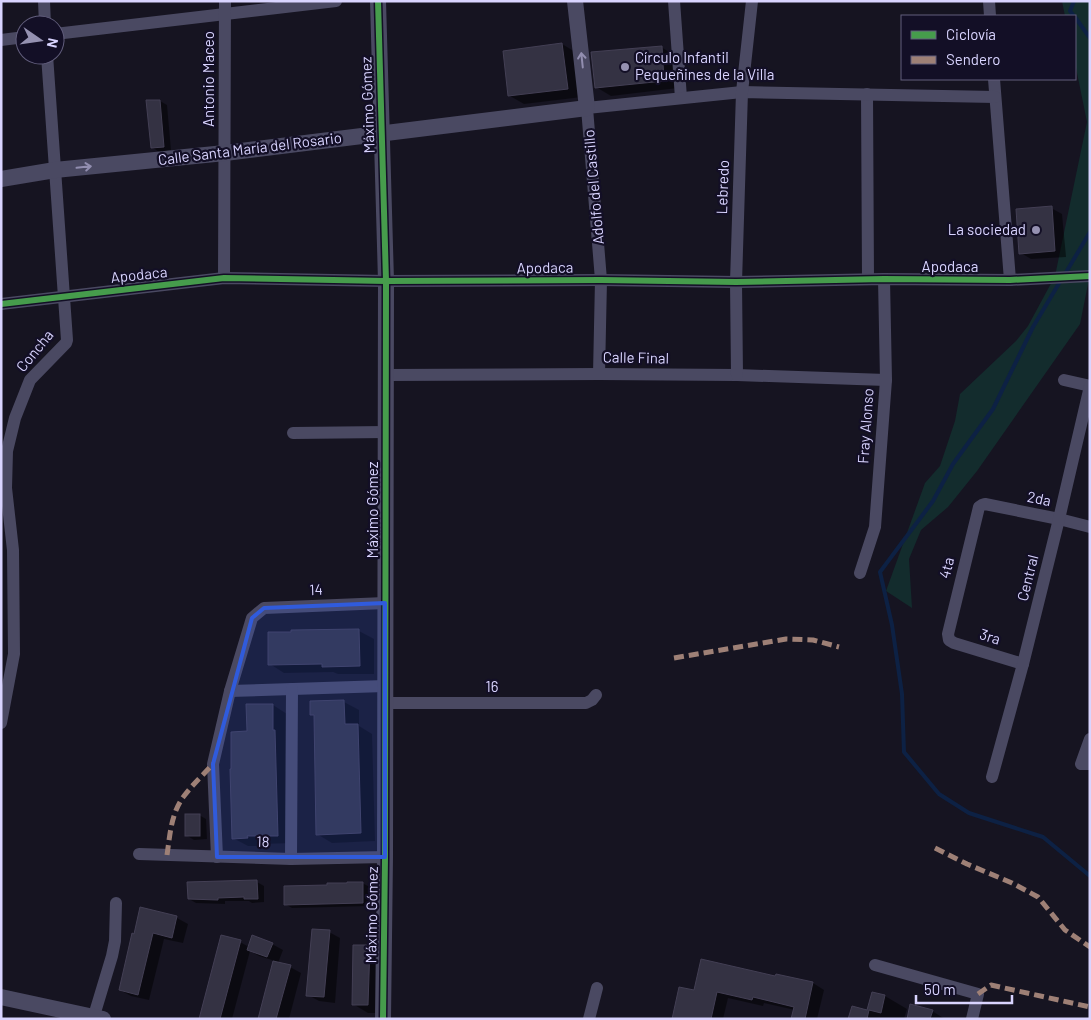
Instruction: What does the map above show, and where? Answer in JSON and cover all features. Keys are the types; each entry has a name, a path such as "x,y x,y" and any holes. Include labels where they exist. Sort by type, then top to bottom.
{"street":[{"path":"44,1 45,15"},
{"path":"65,32 225,8 336,1"},
{"name":"Máximo Gómez","path":"378,1 386,282 384,1019"},
{"name":"Adolfo del Castillo","path":"575,1 587,108 602,280 599,374"},
{"path":"674,1 681,98"},
{"name":"Lebredo","path":"737,375 736,282 742,92 752,1"},
{"path":"989,1 990,15"},
{"name":"Antonio Maceo","path":"224,278 225,8"},
{"path":"1,40 15,38"},
{"name":"Concha","path":"1,723 14,654 13,550 6,488 7,450 15,418 30,380 67,342 48,65"},
{"path":"994,80 1010,280"},
{"path":"587,108 742,92 995,97"},
{"path":"867,94 868,279"},
{"name":"Calle Santa María del Rosario","path":"1,179 55,170 225,153 587,108"},
{"name":"Apodaca","path":"1,304 224,278 386,282 602,280 736,282 868,279 1010,280 1086,276"},
{"name":"Fray Alonso","path":"860,573 876,527 886,380 884,279"},
{"name":"Calle Final","path":"386,374 737,375 886,380"},
{"path":"1064,380 1090,386"},
{"name":"Central","path":"992,777 1060,519 1090,386"},
{"path":"293,433 386,432"},
{"name":"2da","path":"982,505 985,504 1060,519 1090,527"},
{"name":"4ta","path":"949,640 948,634 979,507 982,505"},
{"name":"14","path":"230,691 252,618 264,608 385,603"},
{"name":"3ra","path":"949,640 1023,664"},
{"path":"217,857 214,764 230,691 385,686"},
{"path":"291,859 292,689"},
{"name":"16","path":"385,703 586,703 596,695"},
{"path":"1090,739 1081,764 1090,764"},
{"name":"18","path":"139,854 291,859 385,857"},
{"path":"1,997 97,1018 115,940 116,903"},
{"path":"875,965 978,994 972,1019"},
{"path":"589,1019 597,988"}],"highlighted area":[{"path":"385,603 385,857 217,857 213,764 252,618 264,608"}],"green space":[{"path":"1062,1 1090,1 1090,274 1080,324 977,471 948,507 921,530 909,559 912,608 886,591 925,483 940,466 955,421 960,394 1016,341 1028,326 1055,276 1087,122 1076,68 1076,15 1065,15"}],"building":[{"path":"562,43 568,89 508,96 503,51"},
{"name":"Círculo Infantil Pequeñines de la Villa","path":"662,46 664,81 595,88 591,52"},
{"path":"146,100 160,100 164,147 151,148"},
{"name":"La sociedad","path":"1052,206 1055,251 1019,254 1016,209"},
{"path":"359,629 360,666 322,667 322,664 268,665 268,632"},
{"path":"344,700 345,724 358,724 361,833 316,835 314,715 310,715 310,701"},
{"path":"246,704 273,704 278,836 247,836 248,838 232,839 231,732 247,731"},
{"path":"185,814 200,814 200,836 185,836"},
{"path":"257,880 258,899 244,899 244,897 218,898 218,900 188,899 187,882"},
{"path":"363,882 363,903 284,905 284,886 327,885 327,883"},
{"path":"140,907 177,916 172,938 153,933 138,995 119,990"},
{"path":"312,929 330,930 324,997 306,996"},
{"path":"221,935 241,940 220,1019 199,1019"},
{"path":"252,935 273,943 267,957 247,950"},
{"path":"353,945 370,945 368,1005 352,1005"},
{"path":"701,959 775,976 776,974 813,982 805,1019 791,1019 794,1007 753,997 752,1000 717,992 711,1019 672,1019 679,987 694,990"},
{"path":"273,961 291,965 276,1019 258,1019"},
{"path":"872,992 885,995 881,1013 869,1010 867,1019 848,1019 852,1006 867,1010"},
{"path":"910,1004 933,1010 930,1019 907,1019"}],"waterway":[{"path":"1073,15 1070,11 1074,1"},
{"path":"1076,18 1090,38"},
{"path":"1065,274 1090,232"},
{"path":"1061,280 1033,327 993,409 953,464 933,501 880,572 892,625 902,694 904,752 939,794 969,813 1043,837 1090,876"}],"marked path":[{"path":"674,658 786,639 813,640 839,647"},
{"path":"167,855 176,810 191,787 213,764"},
{"path":"935,848 1038,897 1065,930 1090,947"},
{"path":"978,994 991,985 1090,1007"}],"cycle path":[{"path":"378,1 386,281 383,1019"},
{"path":"1,304 224,278 386,281 601,280 736,282 884,279 1010,280 1090,276"}],"place":[{"name":"Círculo Infantil Pequeñines de la Villa","path":"625,67"},
{"name":"La sociedad","path":"1036,230"}]}
